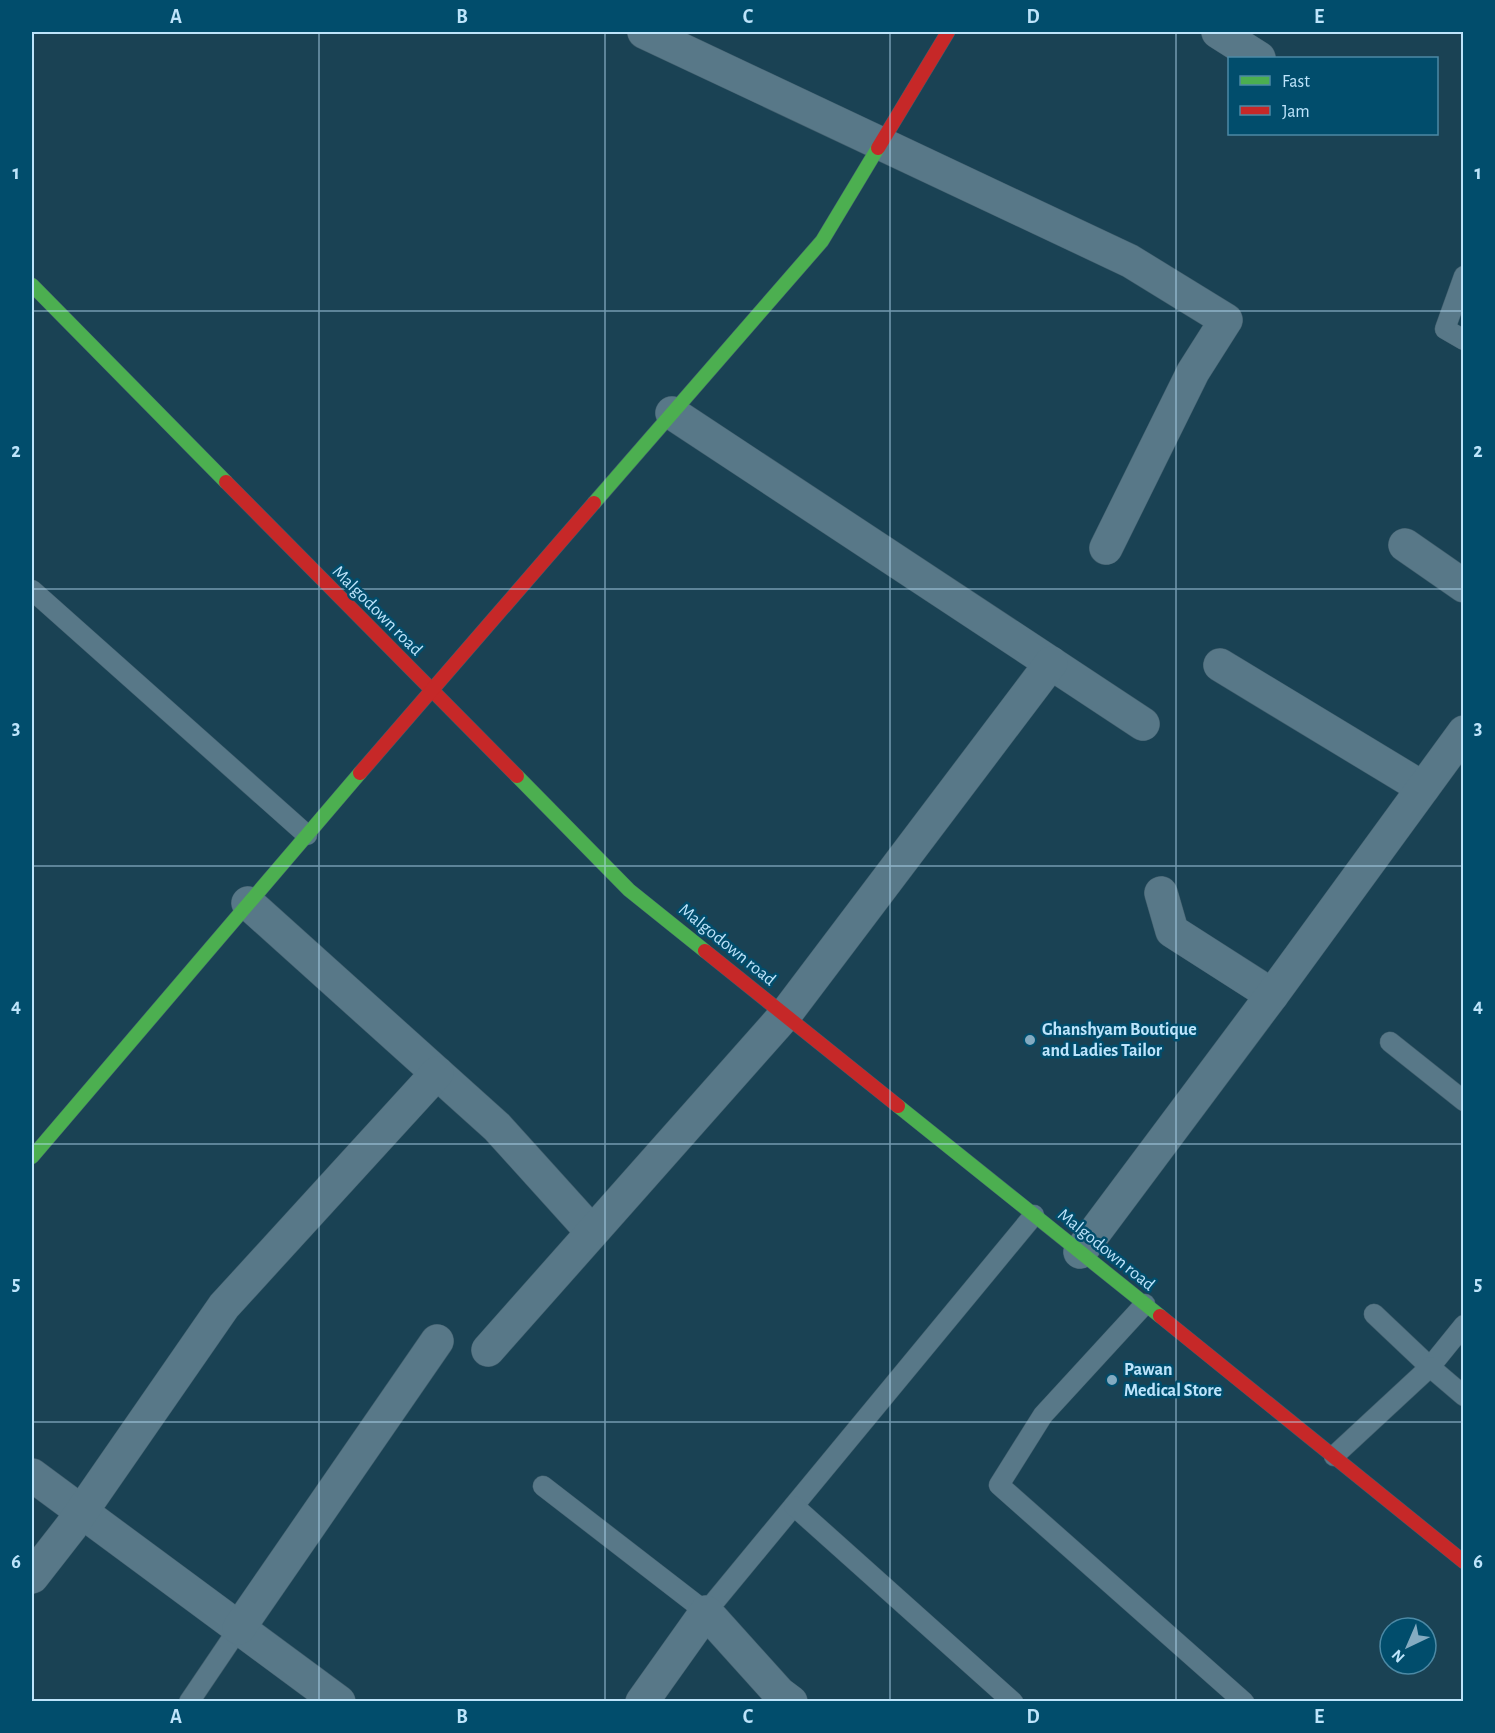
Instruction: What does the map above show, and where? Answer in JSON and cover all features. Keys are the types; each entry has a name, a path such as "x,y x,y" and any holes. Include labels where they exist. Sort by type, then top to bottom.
{"street":[{"path":"644,32 1130,261 1226,320 1193,372 1106,548"},
{"path":"32,1157 430,691 822,241 948,32"},
{"path":"1218,32 1257,57"},
{"name":"Malgodown road","path":"32,285 430,691 629,890 1464,1562"},
{"path":"672,413 1143,724"},
{"path":"1405,545 1464,586"},
{"path":"488,1350 591,1231 785,1015 1050,663"},
{"path":"1220,664 1423,788"},
{"path":"1080,1252 1464,732"},
{"path":"1161,893 1172,931 1272,995"},
{"path":"248,903 497,1127 591,1231"},
{"path":"32,1577 82,1512 224,1306 437,1073"},
{"path":"239,1628 437,1341"},
{"path":"32,1475 339,1701"},
{"path":"642,1701 706,1612 779,1693 791,1701"}],"lane":[{"path":"1464,276 1445,329 1464,340"},
{"path":"32,590 307,835"},
{"path":"1390,1042 1464,1101"},
{"path":"543,1486 706,1612 1034,1215"},
{"path":"1145,1304 1042,1415 999,1485 1244,1701"},
{"path":"1374,1314 1464,1396"},
{"path":"1334,1456 1430,1367 1464,1325"},
{"path":"794,1506 1013,1701"},
{"path":"189,1701 239,1628"}],"traffic: fast":[{"path":"594,503 822,241 878,148"},
{"path":"32,285 226,482"},
{"path":"32,1157 360,773"},
{"path":"517,776 629,890 705,951"},
{"path":"898,1106 1160,1316"}],"traffic: jam":[{"path":"878,148 948,32"},
{"path":"226,482 517,776"},
{"path":"360,773 594,503"},
{"path":"705,951 898,1106"},
{"path":"1160,1316 1464,1562"}],"place":[{"name":"Ghanshyam Boutique and Ladies Tailor","path":"1030,1040"},
{"name":"Pawan Medical Store","path":"1112,1380"}]}
